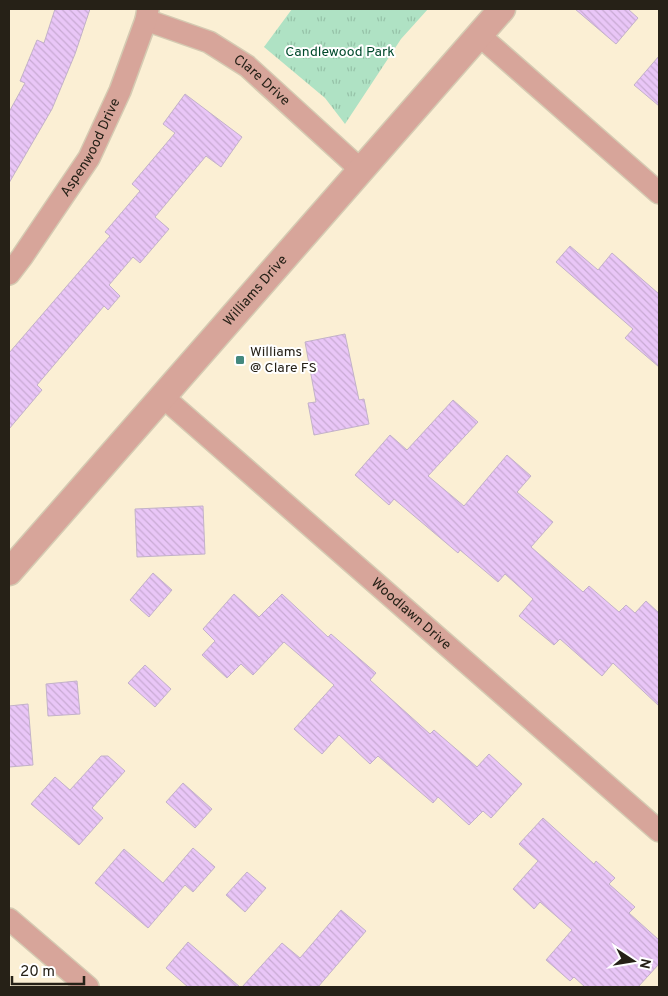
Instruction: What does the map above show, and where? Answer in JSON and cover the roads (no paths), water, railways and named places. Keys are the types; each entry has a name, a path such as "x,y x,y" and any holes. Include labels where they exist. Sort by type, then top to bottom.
{"street":[{"name":"Williams Drive","path":"9,572 502,9"},
{"name":"Clare Drive","path":"147,14 209,42 247,66 361,170"},
{"name":"Aspenwood Drive","path":"9,274 89,158 120,91 147,14"},
{"path":"479,35 659,193"},
{"name":"Woodlawn Drive","path":"162,396 659,831"},
{"path":"9,919 88,987"}],"place":[{"name":"Williams @ Clare FS","path":"240,360"}],"park label":[{"name":"Candlewood Park","path":"340,52"}]}
